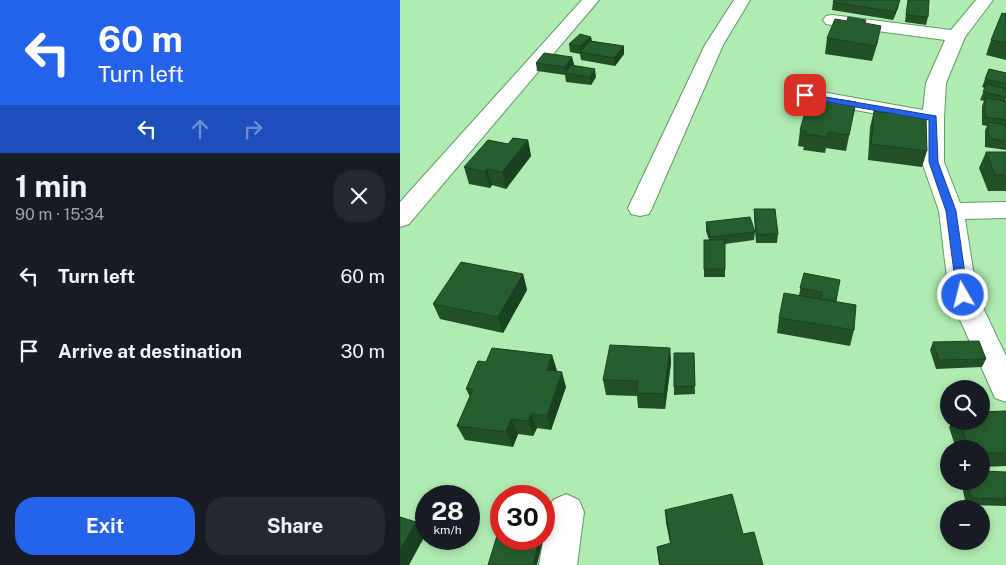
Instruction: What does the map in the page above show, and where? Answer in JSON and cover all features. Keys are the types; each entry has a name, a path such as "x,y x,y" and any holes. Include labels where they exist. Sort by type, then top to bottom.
{"street":[{"path":"400,218 591,0"},
{"path":"640,208 714,45 742,0"},
{"path":"986,0 956,36 936,83 933,118 934,162 951,211 963,295 1006,389"},
{"path":"832,20 956,36"},
{"path":"805,95 933,118"},
{"path":"951,211 1006,210"},
{"path":"558,565 566,512"}],"building":[{"path":"834,0 900,0 895,12 833,2"},
{"path":"908,0 929,0 928,17 906,15"},
{"path":"1002,13 1006,14 1006,43 991,40"},
{"path":"848,17 866,20 865,23 881,26 876,46 827,38 835,19 847,21"},
{"path":"580,34 591,37 580,46 569,44"},
{"path":"590,41 624,46 614,58 580,52"},
{"path":"544,53 572,57 565,67 536,63"},
{"path":"571,65 595,69 590,77 565,73"},
{"path":"989,69 1006,73 1006,84 985,79"},
{"path":"986,84 1006,89 1006,97 983,92"},
{"path":"816,96 856,102 849,135 828,132 827,137 806,134 806,131 800,130 804,116 808,116"},
{"path":"985,98 1006,101 1006,120 985,117"},
{"path":"885,109 910,112 910,116 926,117 927,151 871,144 874,111 885,113"},
{"path":"988,122 1006,125 1006,141 989,138"},
{"path":"513,138 528,140 502,172 487,169 485,172 464,167 488,140 508,144"},
{"path":"986,152 1006,152 1006,175 995,175"},
{"path":"754,209 775,209 778,234 757,235"},
{"path":"750,217 755,232 710,237 706,222"},
{"path":"704,240 725,240 725,269 704,269"},
{"path":"461,262 523,274 498,317 433,304"},
{"path":"804,273 840,280 836,301 820,299 822,292 800,288"},
{"path":"784,293 856,305 854,330 779,318"},
{"path":"979,341 986,359 939,360 933,342"},
{"path":"610,345 670,348 664,394 636,393 638,381 603,380"},
{"path":"492,348 552,355 547,370 562,372 547,416 531,414 528,421 511,419 506,432 457,426 473,389 466,389 478,361 486,362"},
{"path":"674,353 694,353 695,386 674,387"},
{"path":"1006,411 1006,453 990,453 990,440 966,440 963,430 990,430 990,412"},
{"path":"990,471 1006,472 1006,499 971,498 969,490 990,490"},
{"path":"732,494 743,534 754,532 763,565 660,565 657,547 671,543 665,510"},
{"path":"400,517 415,522 415,524 400,549"},
{"path":"493,550 536,550 533,565 488,565"}],"route":[{"path":"805,95 933,118 934,162 951,211 963,295"}]}
